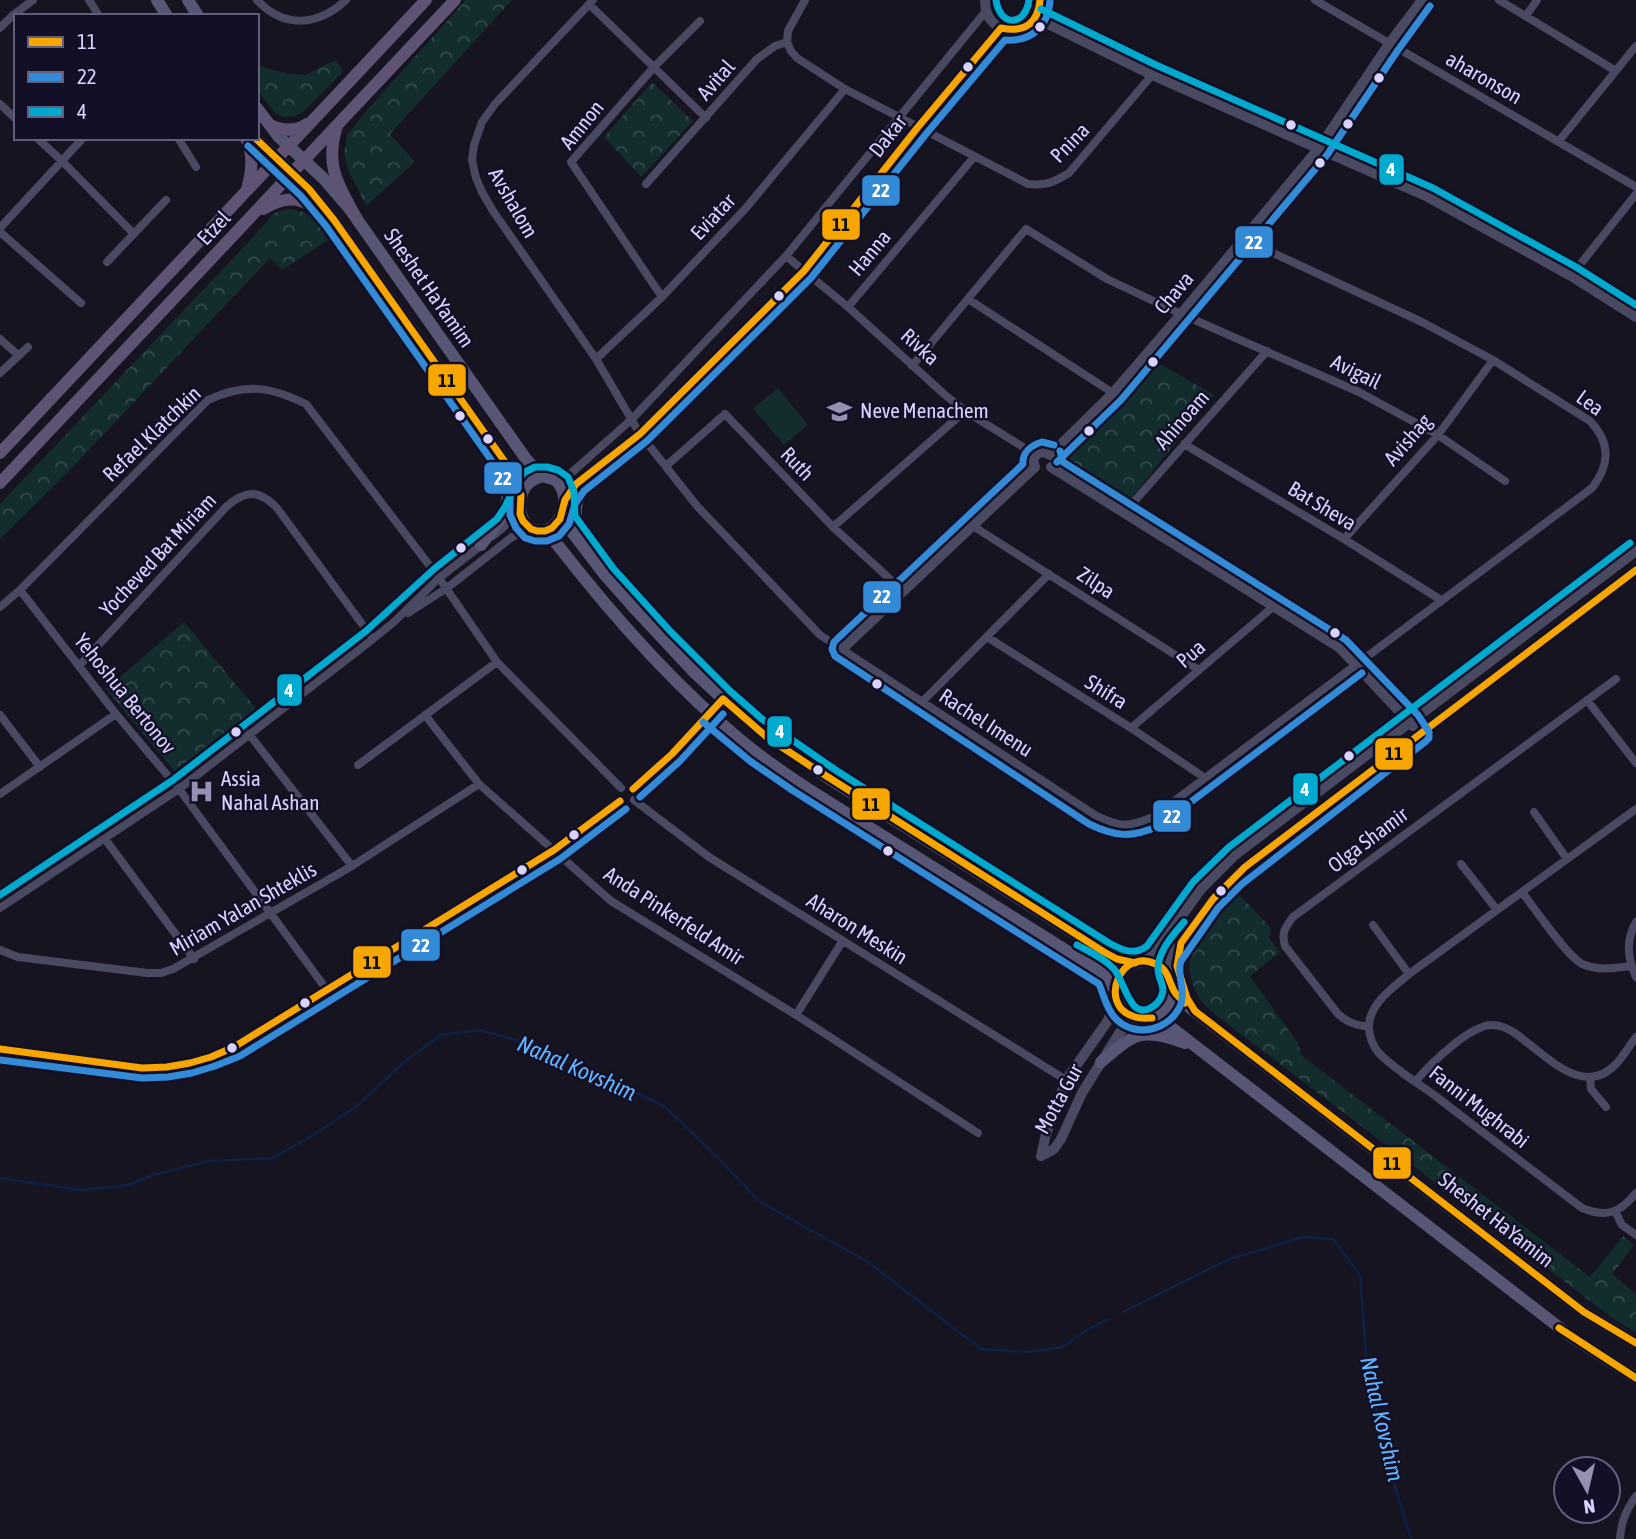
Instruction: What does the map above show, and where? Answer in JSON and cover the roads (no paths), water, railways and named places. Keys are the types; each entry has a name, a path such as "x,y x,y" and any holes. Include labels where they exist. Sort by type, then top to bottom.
{"main road":[{"name":"Etzel","path":"0,453 426,0"},
{"name":"Etzel","path":"0,483 455,0"},
{"name":"Sheshet HaYamim","path":"259,111 288,147 335,190 526,459 548,478"},
{"path":"270,125 281,130 292,130 303,127 316,117"},
{"path":"338,125 333,138 333,171 358,221"},
{"path":"246,191 252,174 252,159 247,140"},
{"name":"Sheshet HaYamim","path":"257,140 309,190 334,219 510,469 521,499"},
{"path":"253,214 272,203 295,199 303,200 334,219"},
{"path":"481,545 498,523 509,499 505,470 495,448"},
{"path":"582,545 575,514 576,504 591,472"},
{"path":"1146,1019 1161,1014 1172,999 1173,990 1169,975 1163,968 1154,963 1117,959 1104,952 831,780 768,737 723,699 653,629 605,575 565,520 564,492 561,486 548,478 529,482 521,499 520,514 523,521 556,543 590,587 670,676 710,714 774,766 1107,977 1124,1012 1146,1019 1168,1025 1569,1335 1636,1378"},
{"path":"534,530 545,531 552,528 557,523 564,505"},
{"path":"1181,943 1177,966 1187,998 1195,1011"},
{"path":"1115,994 1116,980 1120,973 1140,962"},
{"name":"Sheshet HaYamim","path":"1173,990 1184,1003 1584,1312 1636,1343"},
{"path":"1101,1062 1124,1042 1144,1034 1158,1034 1195,1046"}],"street":[{"path":"16,14 33,0"},
{"path":"257,0 279,16 300,21 323,16 337,9 346,0"},
{"path":"787,42 788,31 804,0"},
{"path":"985,5 994,24 1001,29 1016,31 1031,24 1036,18 1040,0"},
{"name":"aharonson","path":"1315,0 1636,187"},
{"name":"Chava","path":"1050,461 1181,314 1319,148 1422,0"},
{"path":"1499,0 1616,71"},
{"path":"1526,16 1537,0"},
{"path":"591,2 706,118"},
{"name":"Avshalom","path":"591,2 482,122 472,160 476,178 493,211 596,359 640,433"},
{"name":"Dakar","path":"548,478 562,478 570,474 632,419 786,257 985,5"},
{"path":"0,28 14,16"},
{"path":"1036,18 1152,75 1429,197 1571,276 1636,317"},
{"name":"Amnon","path":"662,297 571,162 653,67 699,21"},
{"name":"Dakar","path":"564,505 576,484 640,433 804,271 918,127 1001,29"},
{"name":"Pnina","path":"787,42 797,58 845,89 1028,184 1054,182 1069,173 1152,75"},
{"name":"Avital","path":"646,184 757,59 775,46 787,42"},
{"path":"1559,141 1636,46"},
{"name":"Eviatar","path":"596,359 662,297 745,209 845,89"},
{"path":"0,104 14,117"},
{"path":"39,140 134,234"},
{"path":"81,140 0,230 81,303"},
{"path":"179,140 196,167"},
{"name":"Hanna","path":"848,307 974,157"},
{"path":"1571,276 1636,194"},
{"path":"107,262 166,200"},
{"name":"Avigail","path":"968,299 1026,229 1107,279 1359,392 1438,435 1504,481"},
{"name":"Lea","path":"1243,239 1422,322 1493,360 1590,421 1600,432 1605,446 1605,467 1592,488 1356,665"},
{"name":"Rivka","path":"786,257 848,307 965,411 1035,461"},
{"path":"912,366 968,299 1113,393"},
{"path":"0,339 18,355"},
{"path":"0,373 28,347"},
{"name":"Ahinoam","path":"1124,513 1267,351"},
{"name":"Avishag","path":"1344,539 1438,435 1493,360"},
{"name":"Refael Klatchkin","path":"0,607 208,400 245,388 285,394 306,404 447,589"},
{"path":"833,527 965,411"},
{"name":"Ruth","path":"666,466 725,414 833,527 903,591"},
{"name":"Rachel Imenu","path":"640,433 697,506 820,635 1095,815 1110,822 1136,824 1153,817 1356,665"},
{"name":"Bat Sheva","path":"1185,444 1441,600"},
{"path":"842,649 973,526 1042,452 1050,461 1124,513 1340,648 1419,734"},
{"path":"1035,461 1041,471 1049,470 1050,461"},
{"name":"Yocheved Bat Miriam","path":"79,666 226,507 242,495 253,493 270,501 277,508 373,639"},
{"path":"0,908 179,789 373,639 439,578 504,527 521,499"},
{"name":"Zilpa","path":"973,526 1199,670"},
{"path":"394,622 447,589 512,537 534,530"},
{"path":"1140,962 1154,954 1201,889 1235,855 1636,551"},
{"path":"1169,975 1174,952 1213,899 1245,867 1636,570"},
{"path":"922,702 1049,574"},
{"path":"447,589 497,662 621,788"},
{"name":"Yehoshua Bertonov","path":"20,590 116,714 179,789 327,989"},
{"name":"Pua","path":"1131,728 1274,606"},
{"name":"Shifra","path":"987,637 1205,778"},
{"path":"358,765 497,662"},
{"name":"Olga Shamir","path":"1369,1027 1354,1025 1338,1014 1285,946 1282,936 1285,927 1293,917 1616,679"},
{"path":"633,789 672,754 723,699"},
{"path":"1587,700 1636,763"},
{"path":"0,794 116,714"},
{"path":"0,715 40,767"},
{"name":"Anda Pinkerfeld Amir","path":"425,715 479,784 611,901 796,1015 978,1133"},
{"path":"249,734 352,866"},
{"name":"Miriam Yalan Shteklis","path":"0,950 18,957 147,973 173,970 352,866 479,784"},
{"path":"626,786 633,789 634,800 627,804 620,801 618,793 621,788 626,786"},
{"name":"Aharon Meskin","path":"634,800 709,857 1066,1080"},
{"path":"0,1049 142,1068 187,1065 211,1058 234,1047 554,850 620,801"},
{"path":"1369,1027 1374,1008 1390,990 1636,809"},
{"path":"1534,812 1567,859"},
{"path":"105,839 194,959"},
{"path":"1461,864 1497,910"},
{"path":"1522,892 1569,952 1581,963 1603,969 1631,966"},
{"path":"1636,922 1629,938 1628,950 1636,977"},
{"path":"1373,925 1409,975"},
{"path":"796,1015 842,942"},
{"name":"Motta Gur","path":"1115,994 1107,1022 1066,1080 1046,1134 1041,1156 1054,1149 1061,1139 1082,1093 1120,1032 1146,1019"},
{"path":"1416,1081 1470,1032 1481,1027 1493,1025 1505,1028 1566,1072 1580,1077 1605,1072 1616,1064 1636,1037"},
{"name":"Fanni Mughrabi","path":"1369,1027 1370,1037 1384,1058 1582,1209 1603,1214 1615,1211"},
{"path":"1590,1077 1591,1089 1606,1107"},
{"path":"1636,1193 1629,1202 1615,1211 1622,1225 1636,1235"},
{"path":"1620,1539 1622,1522 1636,1496"}],"waterway":[{"name":"Nahal Kovshim","path":"0,1178 80,1190 128,1185 154,1175 210,1161 273,1158 357,1106 403,1063 441,1035 480,1030 537,1046 664,1106 760,1202 868,1262 981,1349 1027,1352 1063,1347 1088,1329 1107,1320"},
{"name":"Nahal Kovshim","path":"1123,1312 1227,1260 1303,1237 1333,1239 1360,1275 1367,1368 1390,1470 1411,1539"}],"place":[{"name":"Neve Menachem","path":"840,411"},
{"name":"Assia Nahal Ashan","path":"201,791"}]}
